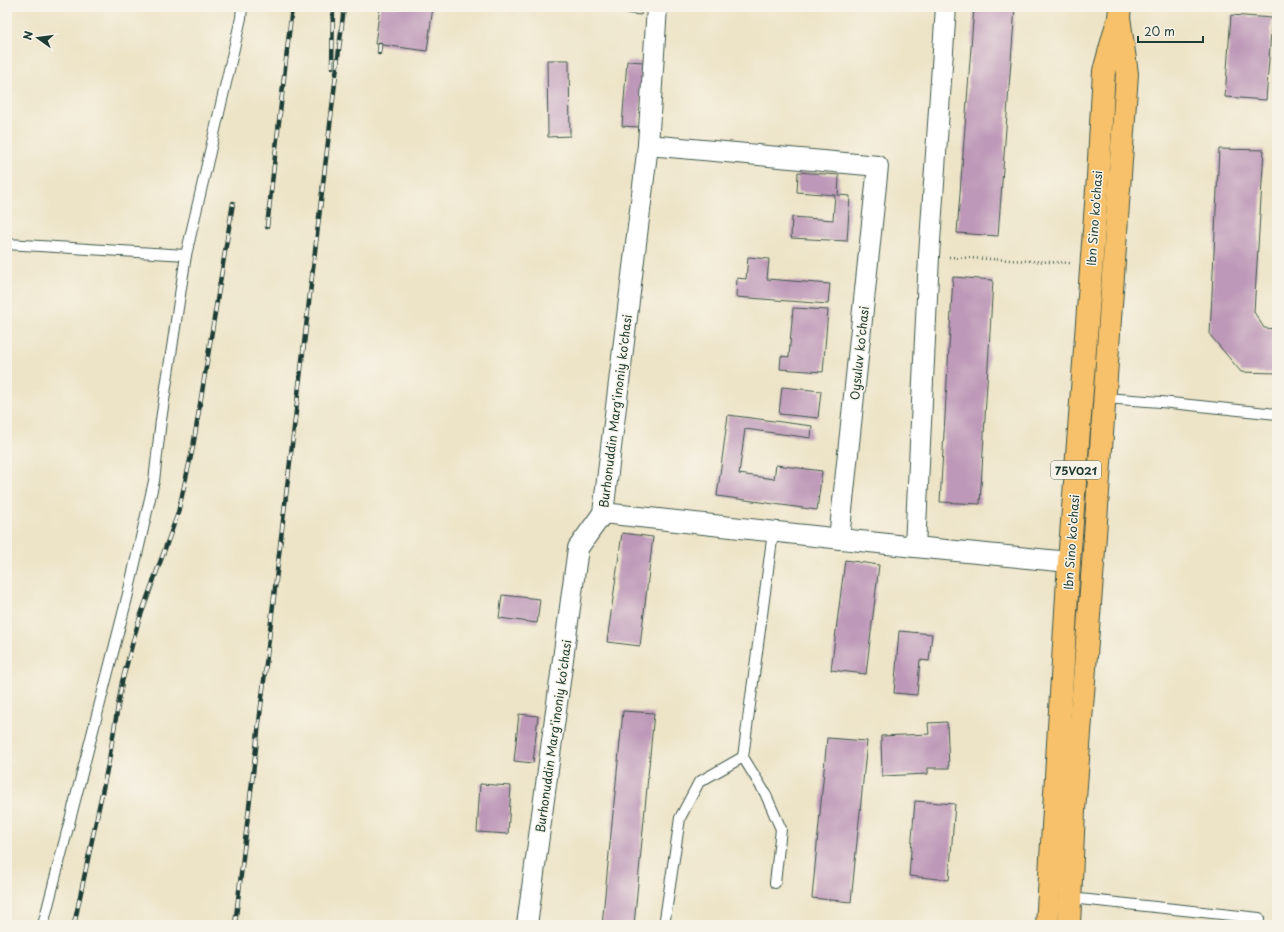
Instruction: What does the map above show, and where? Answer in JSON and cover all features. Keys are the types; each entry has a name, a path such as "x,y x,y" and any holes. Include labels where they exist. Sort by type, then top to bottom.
{"main road":[{"name":"Ibn Sino ko'chasi","path":"1048,925 1069,562 1098,177 1104,71 1120,12"},
{"name":"Ibn Sino ko'chasi","path":"1069,925 1074,811 1128,74 1120,12"}],"street":[{"name":"Burhonuddin Marg'inoniy ko'chasi","path":"527,925 578,548 603,513 648,145 657,7"},
{"path":"915,548 929,256 946,7"},
{"name":"Oysuluv ko'chasi","path":"648,145 878,166 839,539"},
{"path":"603,513 915,548 1069,562"}],"lane":[{"path":"43,925 128,598 154,481 161,420 186,255 240,26 242,7"},
{"path":"7,244 186,255"},
{"path":"1104,398 1161,402 1277,414"},
{"path":"773,532 743,757 765,794 781,829 775,883"},
{"path":"665,918 680,818 698,782 743,757"},
{"path":"1070,898 1259,918 1259,925"}],"path":[{"path":"929,256 1091,265"}],"building":[{"path":"380,7 433,7 427,51 375,44"},
{"path":"623,7 642,7 641,15 623,13"},
{"path":"974,7 1015,7 998,236 957,233"},
{"path":"1231,15 1272,18 1266,100 1225,97"},
{"path":"547,60 569,60 570,136 548,137"},
{"path":"627,61 644,62 639,127 622,126"},
{"path":"1219,149 1264,150 1254,312 1264,328 1277,329 1277,373 1241,372 1210,335"},
{"path":"798,172 839,175 838,195 850,196 847,241 791,238 792,217 833,220 835,195 797,192"},
{"path":"748,257 769,259 767,279 830,284 828,304 736,297 737,278 746,279"},
{"path":"953,277 993,280 980,504 940,502"},
{"path":"793,308 828,310 823,372 780,369 781,356 789,357"},
{"path":"782,387 821,391 818,418 779,414"},
{"path":"728,415 812,426 811,438 745,429 739,474 774,479 776,465 822,471 817,510 717,496"},
{"path":"622,533 653,537 640,646 607,642"},
{"path":"845,560 879,565 866,674 831,670"},
{"path":"502,595 540,599 537,623 499,618"},
{"path":"899,631 932,634 929,661 920,660 917,695 894,693"},
{"path":"623,711 654,713 634,925 602,925"},
{"path":"519,714 538,716 533,763 514,761"},
{"path":"947,722 949,768 928,768 928,774 882,776 881,736 929,734 928,723"},
{"path":"827,738 867,741 851,902 812,898"},
{"path":"480,784 511,786 508,834 477,832"},
{"path":"915,801 955,804 949,880 909,876"}],"railway":[{"path":"267,227 292,7"},
{"path":"332,67 333,7"},
{"path":"235,925 344,7"},
{"path":"379,53 380,44"},
{"path":"74,925 109,760 122,682 138,623 178,513 193,447 233,203"}]}
